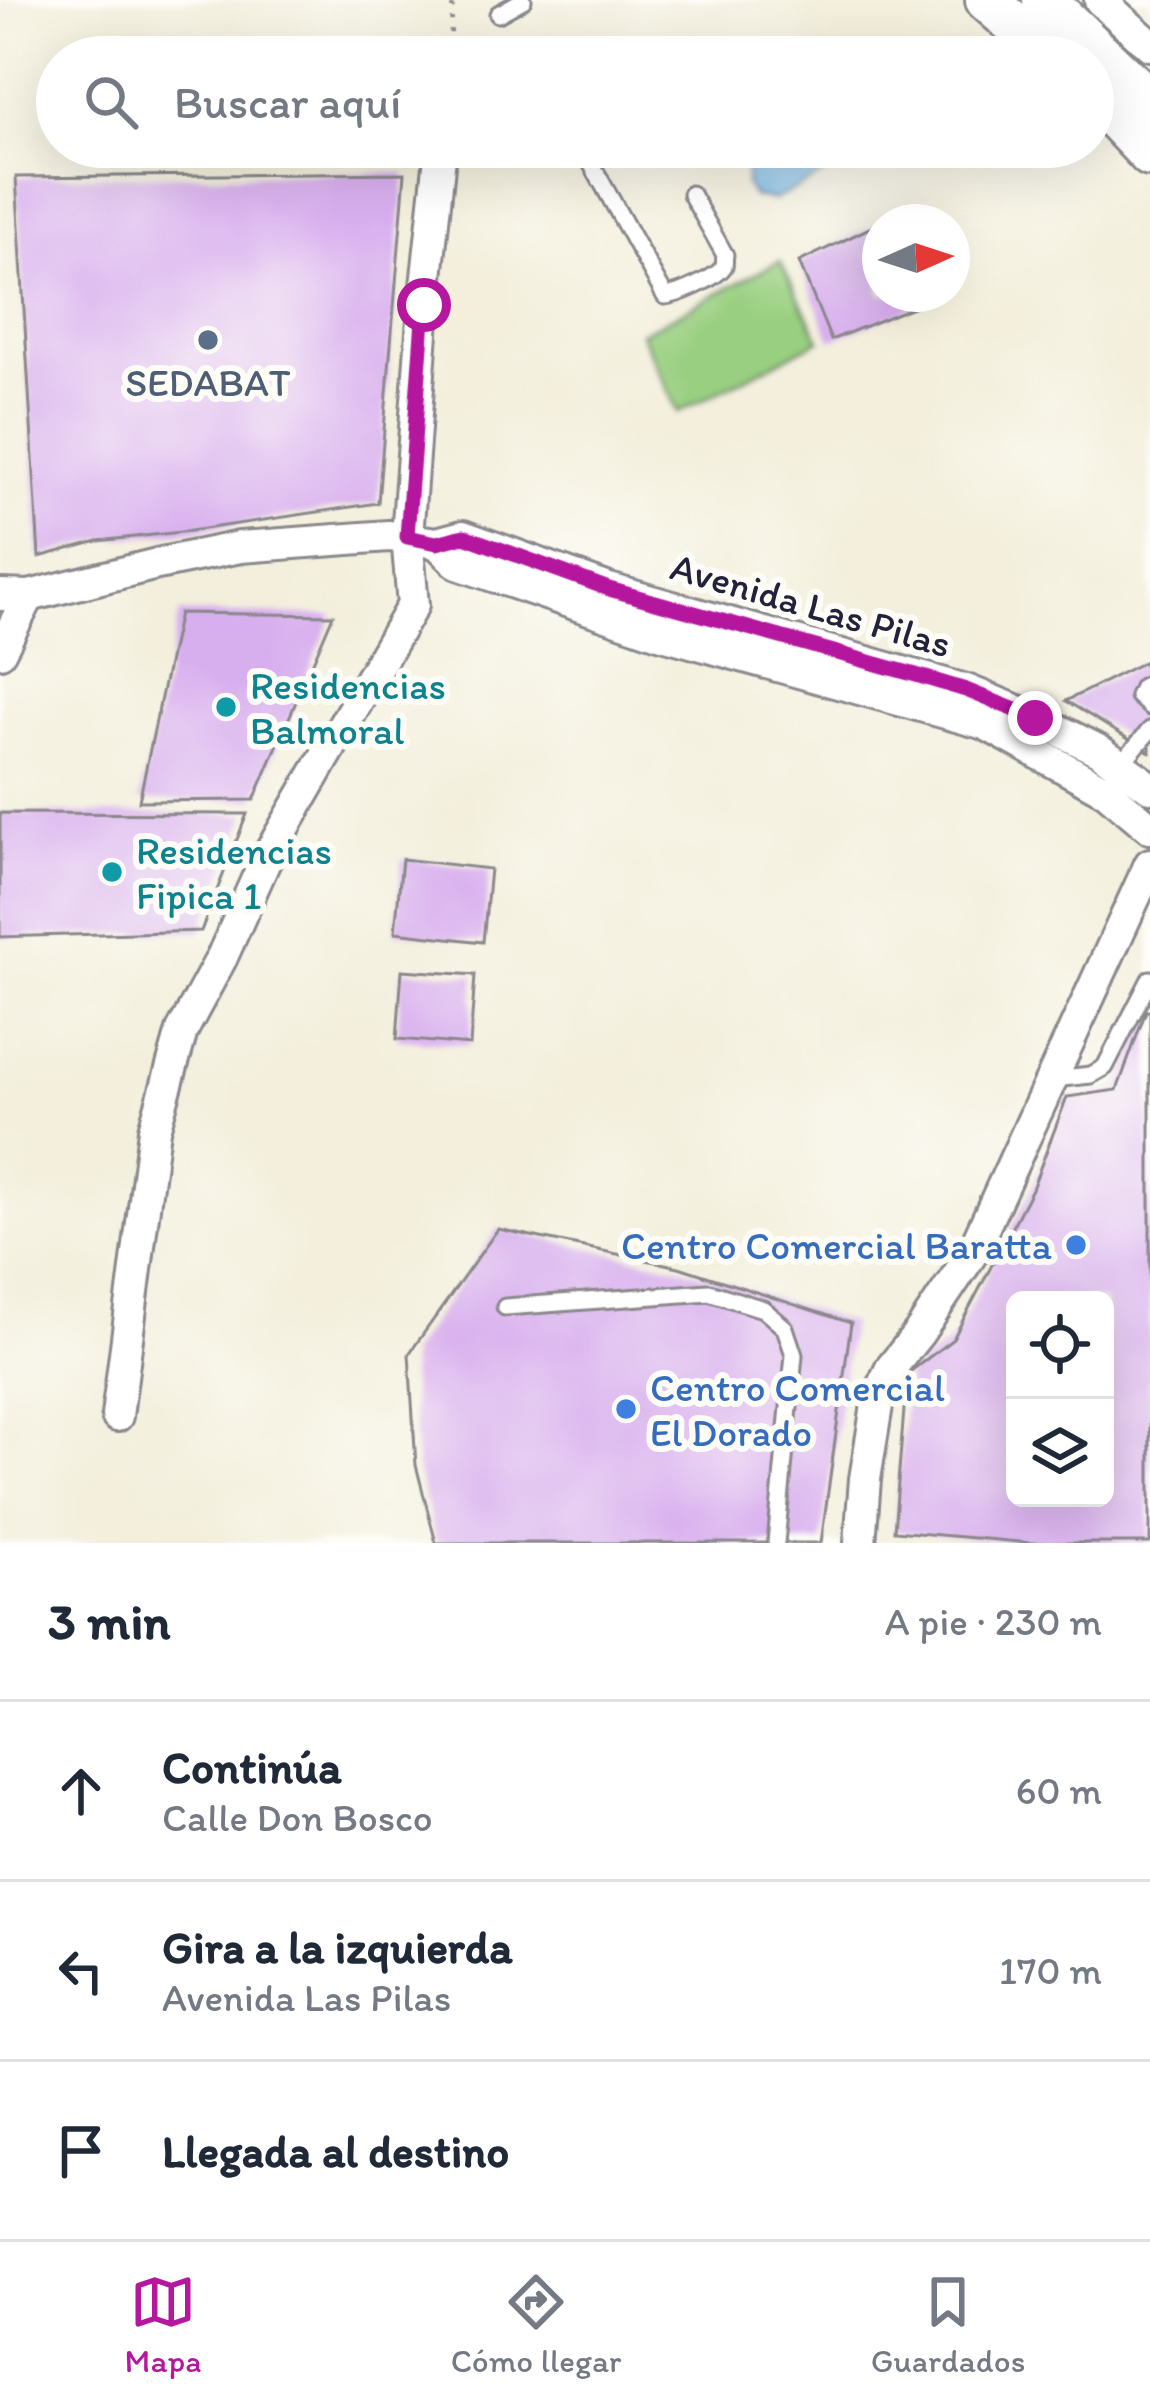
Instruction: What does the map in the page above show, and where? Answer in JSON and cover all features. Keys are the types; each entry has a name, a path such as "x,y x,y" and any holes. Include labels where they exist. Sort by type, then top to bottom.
{"street":[{"path":"987,0 1028,36"},
{"path":"1043,0 1081,36"},
{"path":"1100,0 1150,45"},
{"path":"1114,67 1150,101"},
{"path":"1114,117 1150,155"},
{"path":"117,1416 154,1130 182,1030 265,861 413,605 422,540 424,305 438,168"},
{"name":"Avenida Las Pilas","path":"15,595 241,548 369,537 464,536 609,589 966,690 1100,751 1150,788"},
{"name":"Avenida Las Pilas","path":"422,540 458,564 641,627 985,724 1106,790 1150,828"},
{"path":"0,652 15,595"},
{"path":"860,1543 879,1393 891,1368 971,1255 1150,864"}],"lane":[{"path":"498,14 523,0"},
{"path":"594,168 665,296 679,295 721,270 725,262 691,194"},
{"path":"1150,683 1138,696 1150,706"},
{"path":"1120,766 1150,730"},
{"path":"1052,1079 1091,1075 1105,1067 1150,979"},
{"path":"505,1307 709,1292 763,1309 784,1328 794,1355 776,1543"}],"path":[{"path":"451,36 454,0"}],"green space":[{"path":"780,261 820,340 678,412 641,333"}],"water":[{"path":"746,168 837,168 774,200 754,197 746,186"}],"building":[{"name":"SEDABAT","path":"405,173 378,503 98,541 39,557 16,177"},
{"path":"862,232 862,312 901,312 831,340 799,262"},
{"name":"Residencias Balmoral","path":"179,613 333,615 254,800 139,801"},
{"path":"1150,659 1150,752 1066,701"},
{"name":"Residencias Fipica 1","path":"0,813 247,814 201,931 0,937"},
{"path":"402,859 490,869 483,942 395,932"},
{"path":"402,970 475,975 470,1045 397,1039"},
{"name":"Centro Comercial Baratta","path":"1146,1011 1150,1011 1150,1543 1031,1543 894,1531 907,1374 953,1339 1032,1189 1067,1097 1117,1090"},
{"name":"Centro Comercial El Dorado","path":"498,1229 679,1267 851,1323 821,1543 436,1543 416,1465 409,1354"}],"place":[{"name":"SEDABAT","path":"208,340"},
{"name":"Residencias Balmoral","path":"226,707"},
{"name":"Residencias Fipica 1","path":"112,872"},
{"name":"Centro Comercial Baratta","path":"1076,1245"},
{"name":"Centro Comercial El Dorado","path":"626,1409"}],"route":[{"path":"424,305 407,537 437,543 464,536 609,589 841,652 966,690 1035,718"}]}
